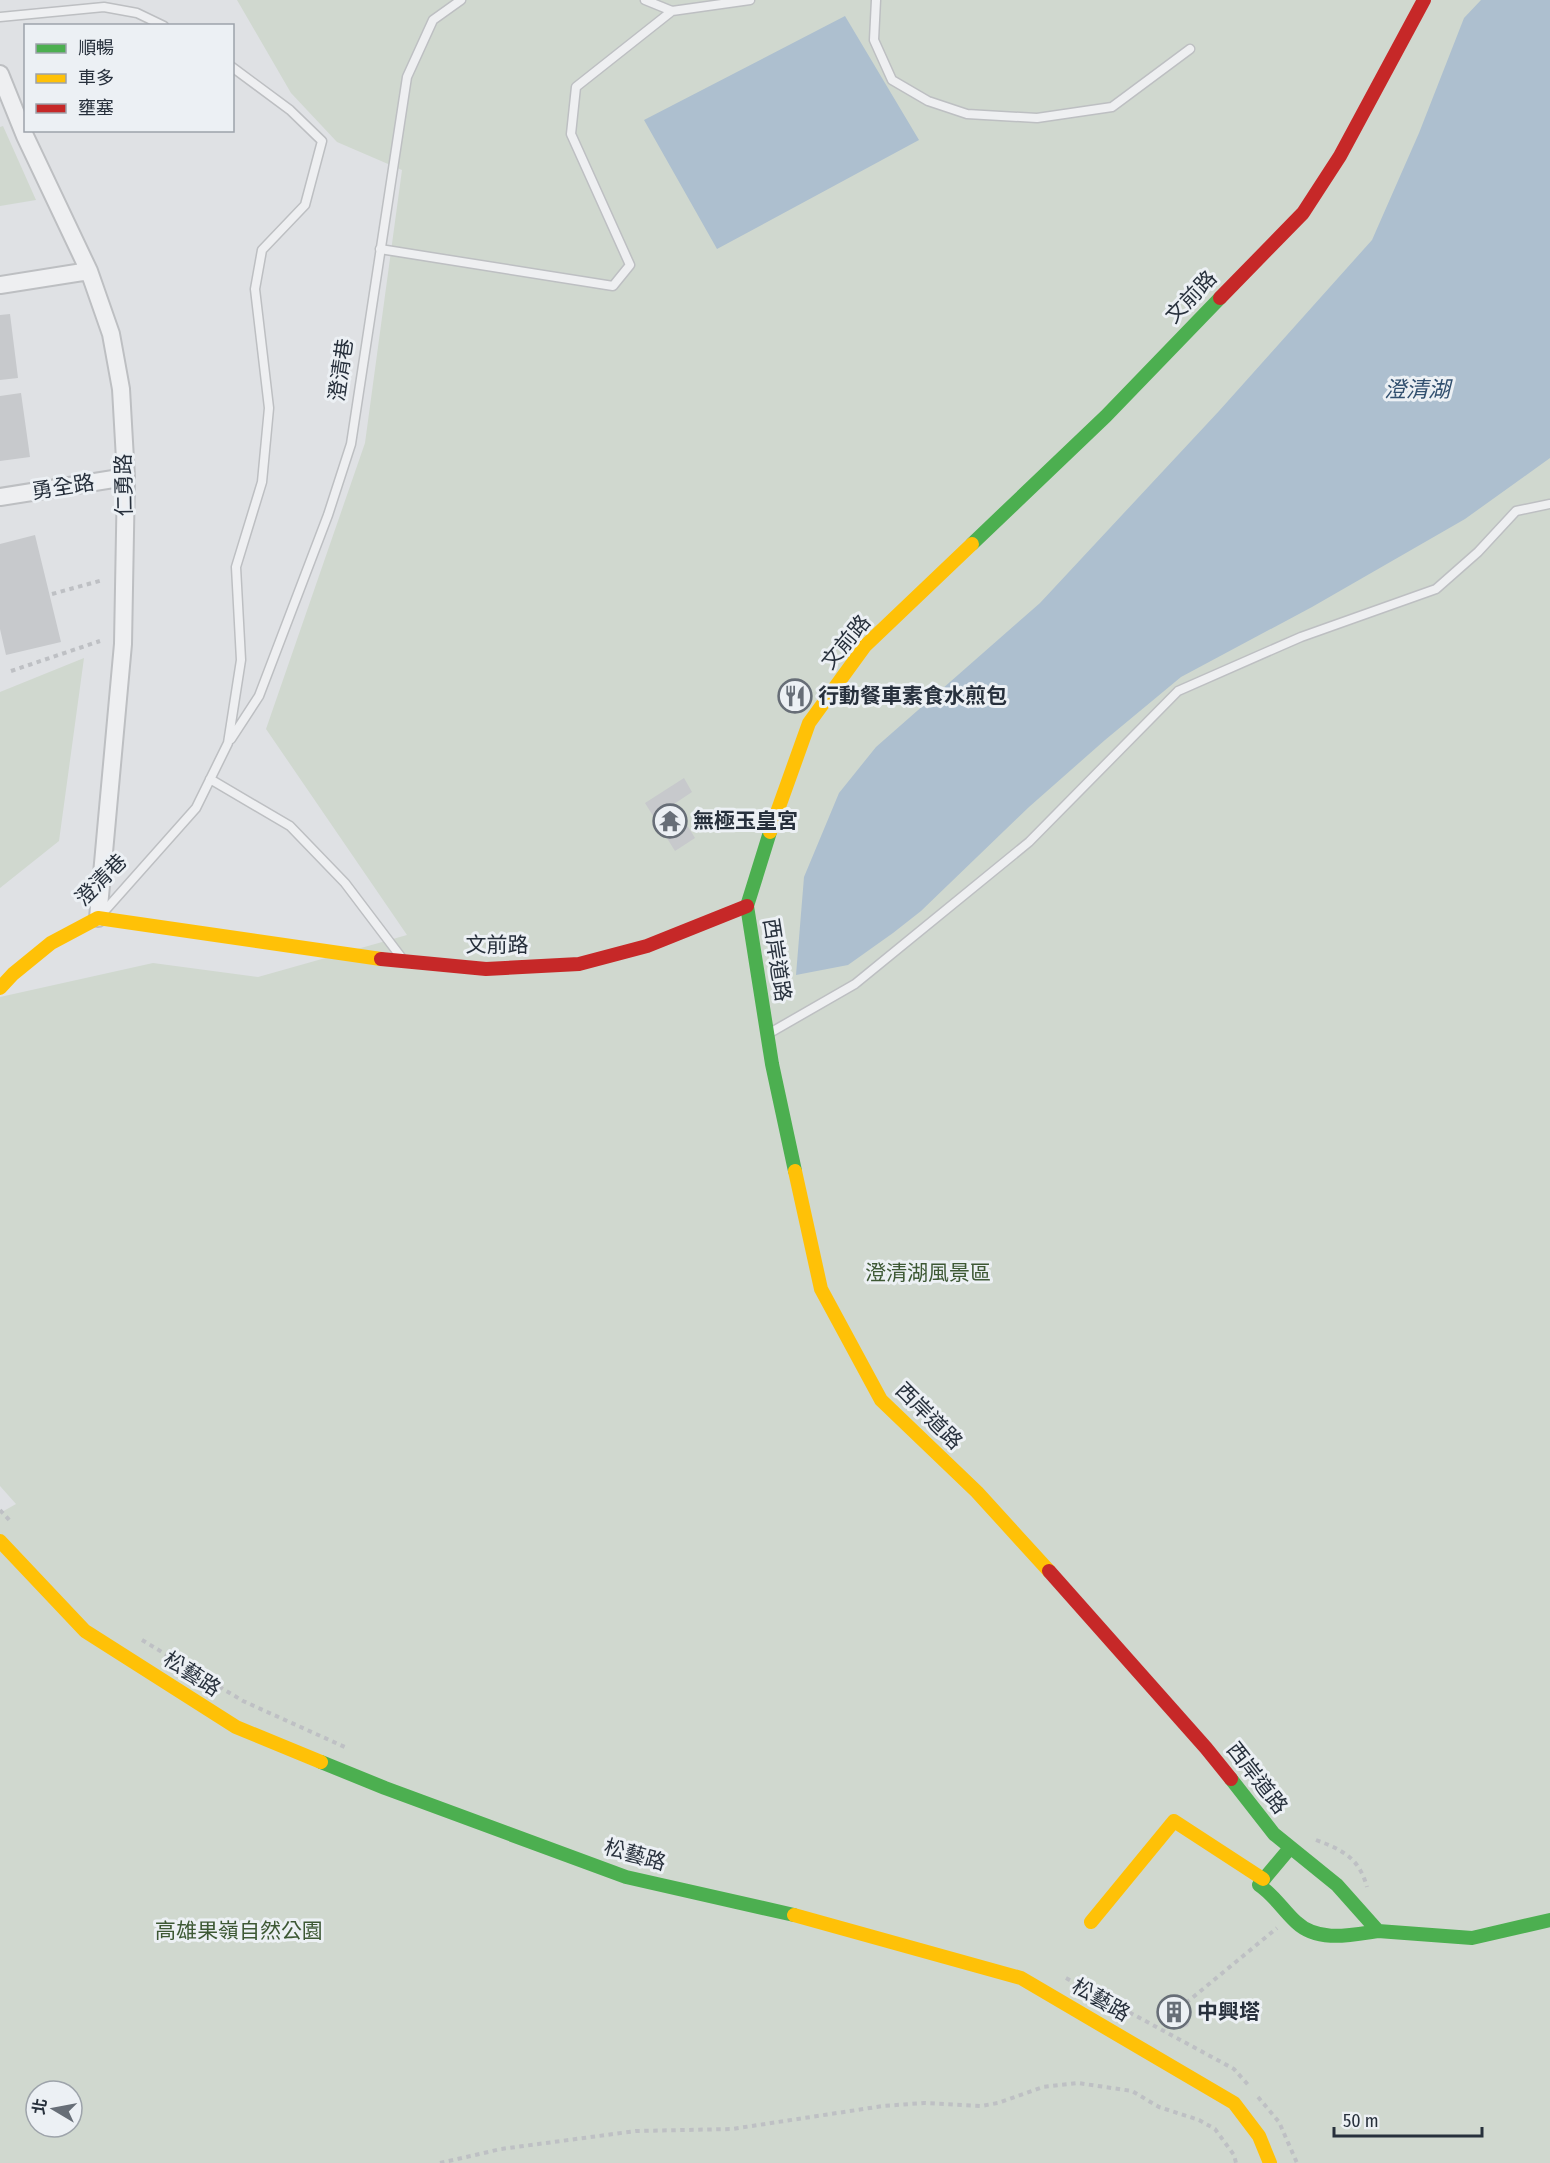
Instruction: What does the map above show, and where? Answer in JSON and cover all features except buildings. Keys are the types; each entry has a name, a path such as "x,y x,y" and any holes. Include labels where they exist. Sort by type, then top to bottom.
{"street":[{"name":"文前路","path":"98,918 405,962 486,969 579,964 647,946 747,906 778,806 809,723 865,646 1106,416 1303,213 1340,156 1424,0"},
{"name":"仁勇路","path":"0,75 25,136 89,271 111,334 121,389 126,477 123,644 98,918"},
{"path":"0,285 89,271"},
{"name":"勇全路","path":"0,497 126,477"},
{"name":"西岸道路","path":"747,906 772,1064 821,1289 881,1400 977,1492 1066,1590 1206,1748 1274,1834 1337,1885 1378,1931"},
{"name":"澄清巷","path":"0,988 13,974 51,943 98,918"},
{"name":"松藝路","path":"0,1541 86,1631 236,1727 385,1788 626,1877 808,1918 1021,1977 1234,2103 1259,2136 1270,2163"},
{"path":"1091,1922 1174,1821 1263,1879"},
{"path":"1290,1848 1259,1885 1273,1893 1300,1926 1324,1935 1340,1937 1378,1931 1472,1938 1550,1920"}],"lane":[{"name":"澄清巷","path":"98,918 196,808 228,743 259,696 328,515 351,444 407,77 433,20 461,0"},
{"path":"645,0 672,10 750,0"},
{"path":"876,0 874,40 892,80 928,100 967,114 1037,118 1112,107 1190,49"},
{"path":"0,17 104,7 137,13 160,24"},
{"path":"380,249 613,286 630,265 571,134 576,87 672,10"},
{"name":"澄清巷","path":"228,743 241,660 236,567 262,482 269,408 255,290 262,250 305,205 322,141 290,110 234,68"},
{"path":"767,1034 855,984 1029,842 1178,691 1301,637 1436,589 1478,552 1516,511 1550,504"},
{"path":"210,779 290,826 345,883 405,962"}],"path":[{"path":"52,594 103,580"},
{"path":"11,671 100,641"},
{"path":"0,1510 15,1527"},
{"path":"142,1640 243,1701 352,1750"},
{"path":"1186,2003 1291,1916"},
{"path":"1062,1975 1234,2069 1280,2122 1298,2163"},
{"path":"440,2163 501,2149 636,2131 732,2128 884,2106 924,2103 981,2106 998,2103 1043,2087 1078,2083 1132,2091 1159,2108 1198,2120 1215,2129 1234,2155 1236,2163"}],"green space":[{"name":"澄清湖風景區","path":"237,0 1550,0 1550,2163 0,2163 0,1513 16,1504 0,1486 0,997 153,963 258,977 407,935 266,729 365,443 402,170 337,142 291,93"},
{"path":"3,126 36,200 0,206 0,127"},
{"path":"84,658 59,841 0,888 0,692"}],"water":[{"name":"澄清湖","path":"1481,0 1550,0 1550,458 1465,519 1312,607 1181,677 1029,807 921,911 893,933 848,965 796,975 804,877 839,793 876,747 1040,603 1219,411 1372,240 1419,133 1464,18"},
{"path":"845,16 919,140 717,249 644,120"}],"traffic: fast":[{"path":"972,544 1106,416 1220,298"},
{"path":"770,832 747,906 772,1064 795,1171"},
{"path":"321,1762 626,1877 794,1915"},
{"path":"1231,1779 1274,1834 1337,1885 1378,1931 1472,1938 1550,1920"},
{"path":"1290,1848 1259,1885 1296,1922 1305,1929 1324,1935 1335,1936 1378,1931"}],"traffic: slow":[{"path":"770,832 809,723 865,646 972,544"},
{"path":"0,988 13,974 51,943 98,918 381,959"},
{"path":"795,1171 821,1289 881,1400 977,1492 1049,1571"},
{"path":"0,1541 85,1631 236,1727 321,1762"},
{"path":"1091,1922 1174,1821 1263,1879"},
{"path":"794,1915 1021,1978 1234,2103 1259,2136 1270,2163"}],"traffic: jam":[{"path":"1220,298 1303,213 1340,156 1424,0"},
{"path":"381,959 486,969 579,964 647,946 747,906"},
{"path":"1049,1571 1231,1779"}],"place":[{"name":"行動餐車素食水煎包","path":"795,696"},
{"name":"無極玉皇宮","path":"670,821"},
{"name":"中興塔","path":"1174,2012"}],"park label":[{"name":"高雄果嶺自然公園","path":"239,1931"}]}
